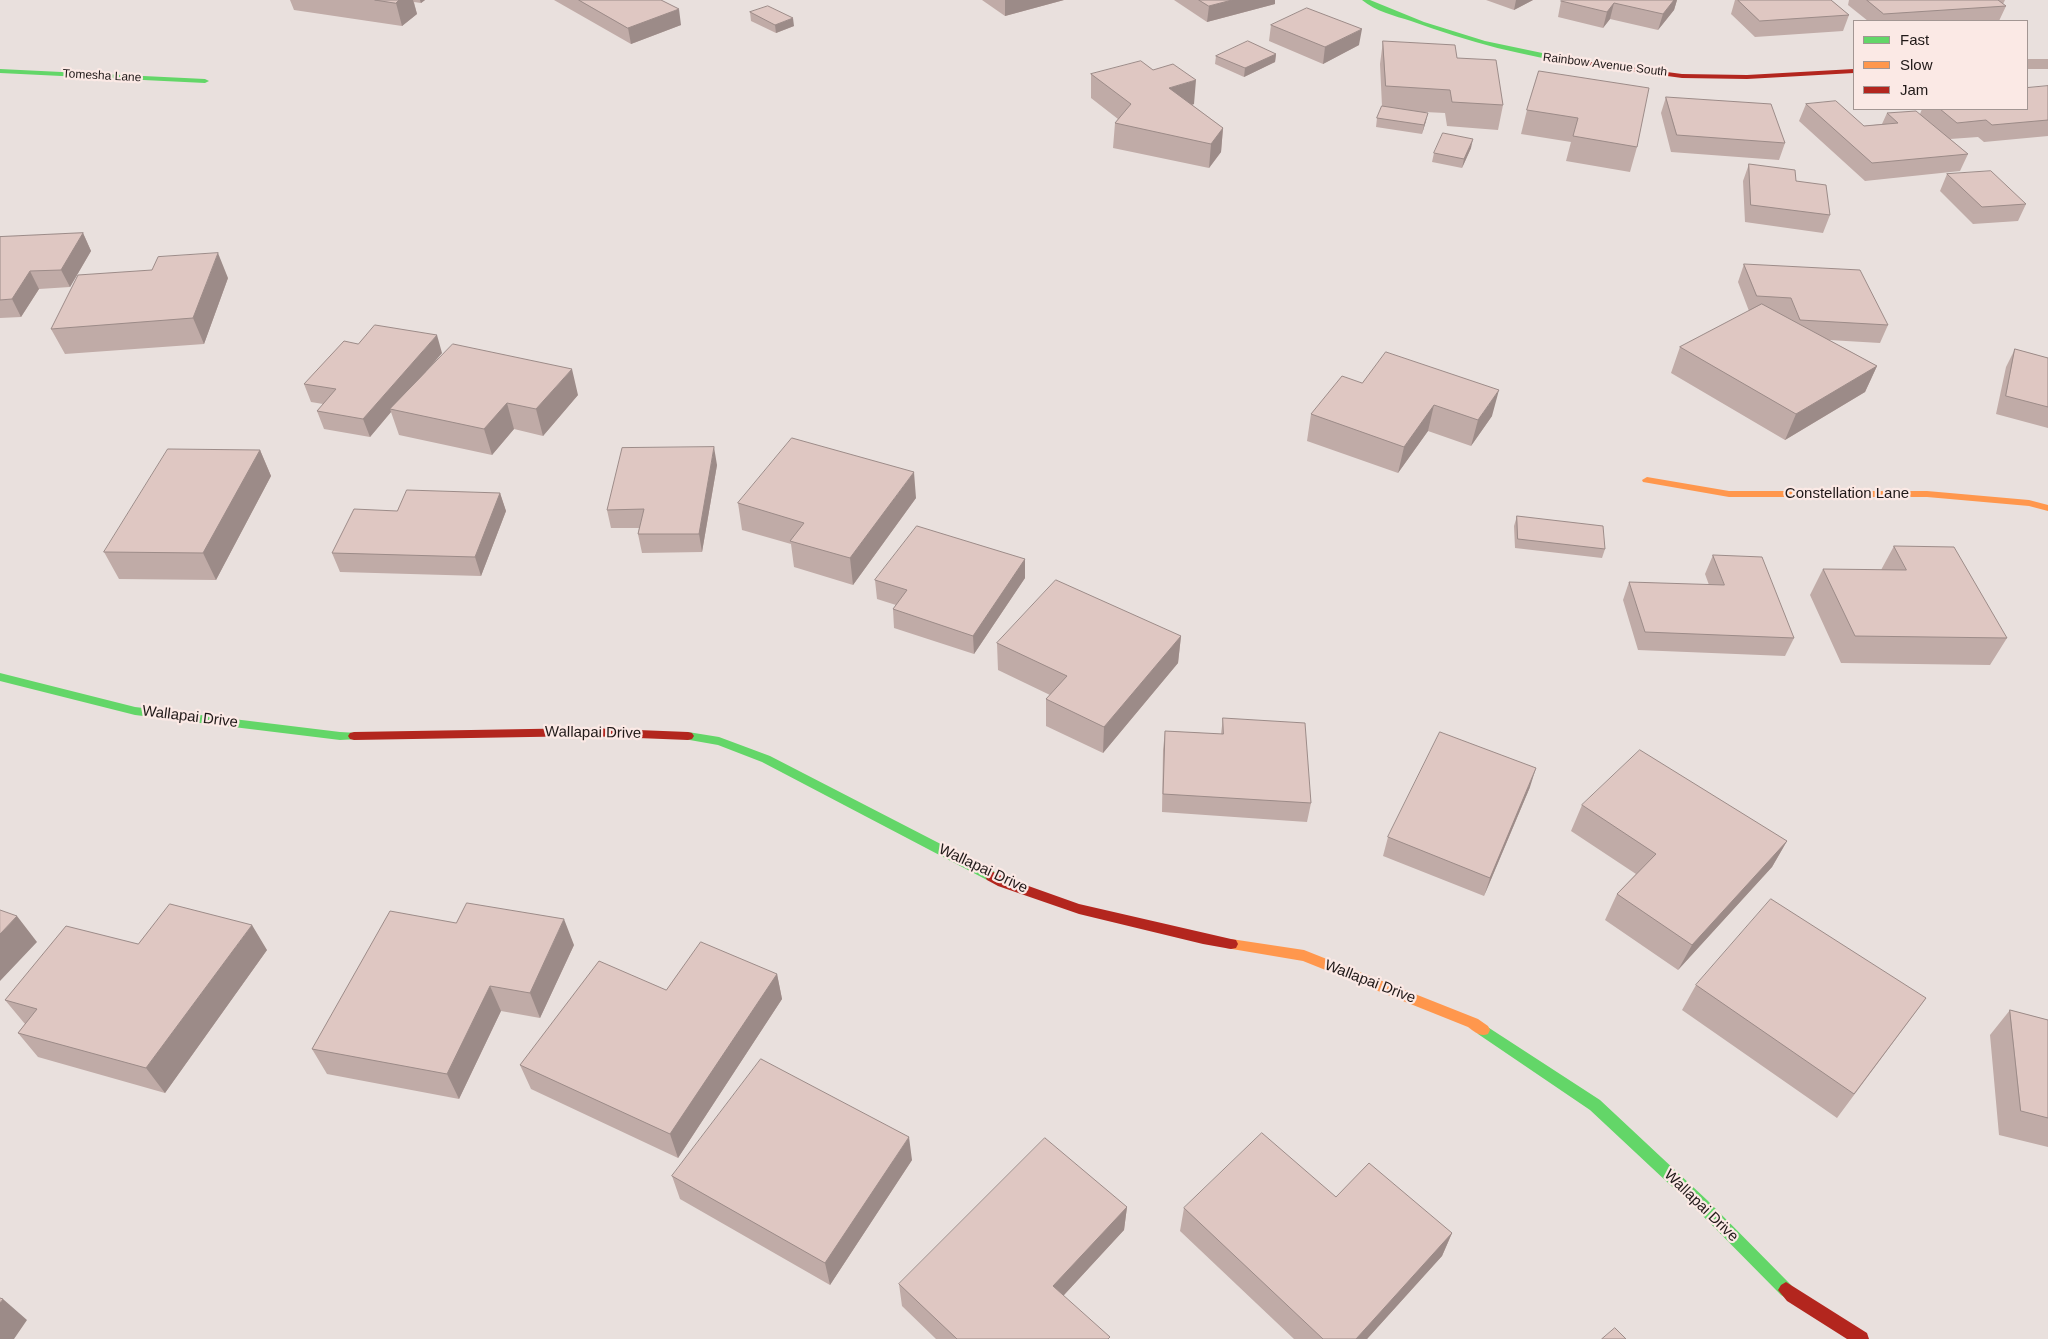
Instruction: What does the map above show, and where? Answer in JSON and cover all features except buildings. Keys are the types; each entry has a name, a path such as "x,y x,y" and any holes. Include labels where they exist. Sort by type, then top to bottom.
{"street":[{"name":"Rainbow Avenue South","path":"1365,0 1380,8 1447,32 1538,57 1682,76 1747,77 1853,72"},
{"path":"2028,64 2048,64"},
{"name":"Tomesha Lane","path":"0,72 204,81"},
{"name":"Constellation Lane","path":"1647,480 1729,494 1927,494 2029,503 2048,508"},
{"name":"Wallapai Drive","path":"0,677 135,711 340,736 588,732 679,734 719,741 766,759 1002,882 1080,909 1203,939 1304,956 1474,1023 1595,1105 1702,1205 1792,1296 1861,1339"}],"traffic: fast":[{"path":"1365,0 1400,15 1482,42 1523,52 1586,63"},
{"path":"0,71 205,81"},
{"path":"0,677 135,711 340,736 354,736"},
{"path":"688,736 719,741 766,759 991,876"},
{"path":"1483,1030 1595,1105 1702,1205 1786,1290"}],"traffic: slow":[{"path":"1647,480 1729,494 1927,494 2029,503 2048,508"},
{"path":"1231,944 1304,956 1473,1023 1483,1030"}],"traffic: jam":[{"path":"1586,63 1682,76 1747,77 1853,71"},
{"path":"354,736 588,732 688,736"},
{"path":"991,876 1002,882 1079,909 1231,944"},
{"path":"1786,1290 1792,1296 1861,1339"}]}
